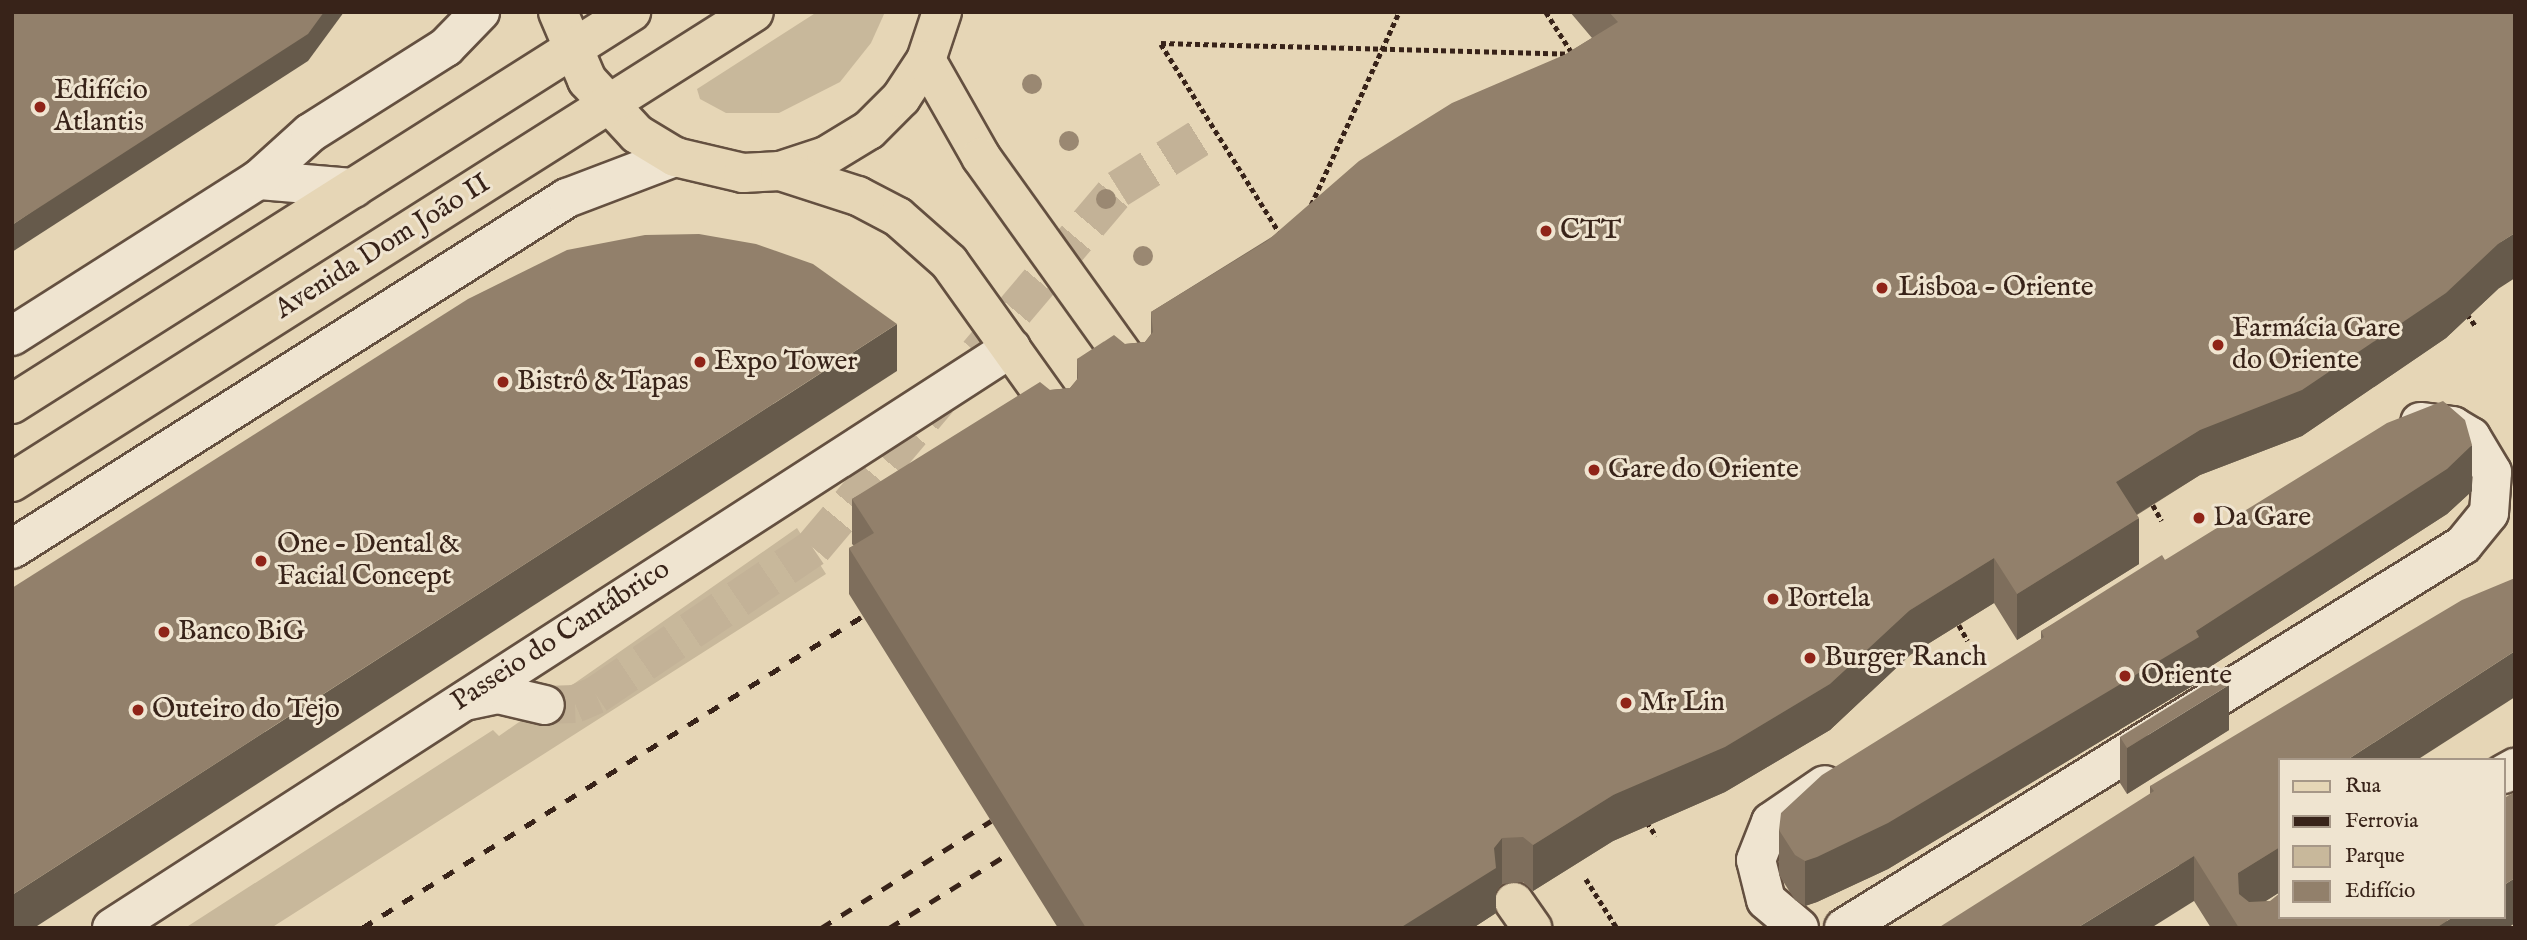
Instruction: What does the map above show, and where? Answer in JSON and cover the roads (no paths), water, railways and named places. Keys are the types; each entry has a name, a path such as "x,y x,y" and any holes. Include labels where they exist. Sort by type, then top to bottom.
{"main road":[{"path":"558,12 571,50 608,104 637,134 675,158 721,170 780,171 858,196 898,217 949,262 1058,415"},
{"path":"12,404 631,12"},
{"name":"Avenida Dom João II","path":"12,482 754,12"},
{"path":"780,171 826,156 869,130 901,98 940,28"},
{"path":"940,28 981,157 1133,369"}],"street":[{"path":"12,336 258,180 310,133 446,47 480,12"},
{"name":"Avenida Dom João II","path":"12,549 567,198 675,158"},
{"path":"258,180 354,188"},
{"name":"Passeio do Cantábrico","path":"112,928 1011,348"},
{"path":"1844,928 2463,545 2489,513 2501,458 2471,437 2443,424 2412,423 2381,438"},
{"path":"458,704 498,694 545,705"},
{"path":"1775,921 1757,881 1756,860 1771,822 1857,765"}],"tunnel":[{"path":"978,354 1118,189 1206,134"},
{"path":"545,705 575,704 596,695 813,548 938,400"}],"railway":[{"path":"362,928 863,616"},
{"path":"821,928 991,821"},
{"path":"889,928 1011,852"}],"place":[{"name":"Edifício Atlantis","path":"40,107"},
{"name":"CTT","path":"1546,231"},
{"name":"Lisboa - Oriente","path":"1882,288"},
{"name":"Farmácia Gare do Oriente","path":"2218,345"},
{"name":"Expo Tower","path":"700,362"},
{"name":"Bistrô & Tapas","path":"503,382"},
{"name":"Gare do Oriente","path":"1594,470"},
{"name":"Da Gare","path":"2199,518"},
{"name":"One - Dental & Facial Concept","path":"261,561"},
{"name":"Portela","path":"1773,599"},
{"name":"Banco BiG","path":"164,632"},
{"name":"Burger Ranch","path":"1810,658"},
{"name":"Oriente","path":"2125,676"},
{"name":"Mr Lin","path":"1626,703"},
{"name":"Outeiro do Tejo","path":"138,710"}]}
